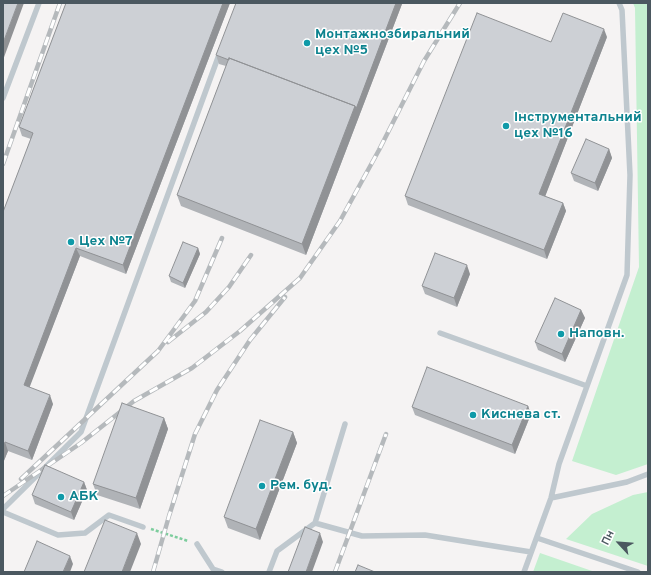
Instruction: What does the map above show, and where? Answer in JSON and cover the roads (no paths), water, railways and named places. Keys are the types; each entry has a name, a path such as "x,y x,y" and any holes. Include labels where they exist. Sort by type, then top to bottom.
{"lane":[{"path":"3,98 39,3"},
{"path":"524,572 551,498 559,464 627,275 630,175 622,10 619,3"},
{"path":"3,509 81,432 221,48"},
{"path":"440,333 587,386"},
{"path":"269,572 278,551 315,523 345,424"},
{"path":"551,498 627,482 648,474"},
{"path":"3,512 58,535 85,533 109,515 143,527"},
{"path":"315,523 362,536 425,535 531,552"},
{"path":"537,538 638,572"},
{"path":"196,544 213,569 222,572"}],"railway":[{"path":"3,164 60,3"},
{"path":"3,496 81,443 134,401 192,368 240,331 300,278 340,221 379,150 424,61 460,3"},
{"path":"21,479 158,351 195,301 222,238"},
{"path":"168,342 206,312 229,287 251,255"},
{"path":"153,572 195,434 217,390 250,340 285,297"},
{"path":"335,572 386,434"}],"place":[{"name":"Монтажнозбиральний цех №5","path":"307,43"},
{"name":"Інструментальний цех №16","path":"506,126"},
{"name":"Цех №7","path":"71,242"},
{"name":"Наповн.","path":"561,334"},
{"name":"Киснева ст.","path":"473,415"},
{"name":"Рем. буд.","path":"262,486"},
{"name":"АБК","path":"61,497"}]}
